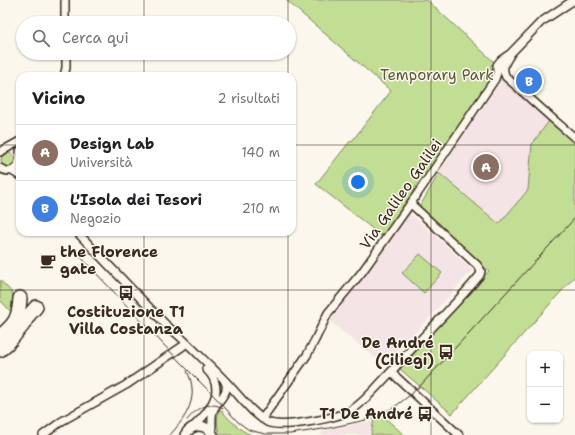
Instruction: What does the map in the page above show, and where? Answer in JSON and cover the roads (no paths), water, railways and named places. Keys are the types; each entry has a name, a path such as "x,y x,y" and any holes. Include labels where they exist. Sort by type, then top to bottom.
{"highway":[{"path":"0,336 10,328 20,311 20,298"},
{"path":"0,350 23,326 29,315 36,307"}],"street":[{"path":"65,0 65,16"},
{"name":"Via Galileo Galilei","path":"262,419 307,355 328,313 362,272 411,204 496,78 498,73 498,63 511,53 541,22 573,1"},
{"path":"511,53 504,64 506,76 553,120 575,138"},
{"path":"65,72 66,60"},
{"path":"3,149 16,143"},
{"path":"3,149 16,152"},
{"path":"0,168 16,174"},
{"path":"12,171 16,168"},
{"path":"81,236 167,326 175,331 262,419 273,424 281,425 342,415 358,406 479,276 481,271 474,261 411,204"},
{"path":"167,326 171,334 210,373 216,383 213,403 207,412 194,426 188,430 185,435"},
{"path":"43,435 62,421 126,385 182,346"},
{"path":"391,372 459,435"},
{"path":"212,434 212,418 214,410 225,393 227,387 224,380"},
{"path":"222,397 233,396 243,401"},
{"path":"194,426 204,426 212,434"}],"tram line":[{"path":"75,251 238,422 249,430 265,434 290,434 366,420 393,408 409,396 420,386 575,218"},
{"path":"170,435 182,421 190,406 192,389 191,380 187,371"},
{"path":"187,420 194,412 208,405 223,408"}],"place":[{"name":"L'Isola dei Tesori","path":"529,81"},
{"name":"Design Lab","path":"486,167"},
{"name":"the Florence gate","path":"48,261"},
{"name":"Costituzione T1 Villa Costanza","path":"126,293"},
{"name":"De André (Ciliegi)","path":"446,352"},
{"name":"T1 De André","path":"425,414"}],"park label":[{"name":"Temporary Park","path":"437,75"}]}
